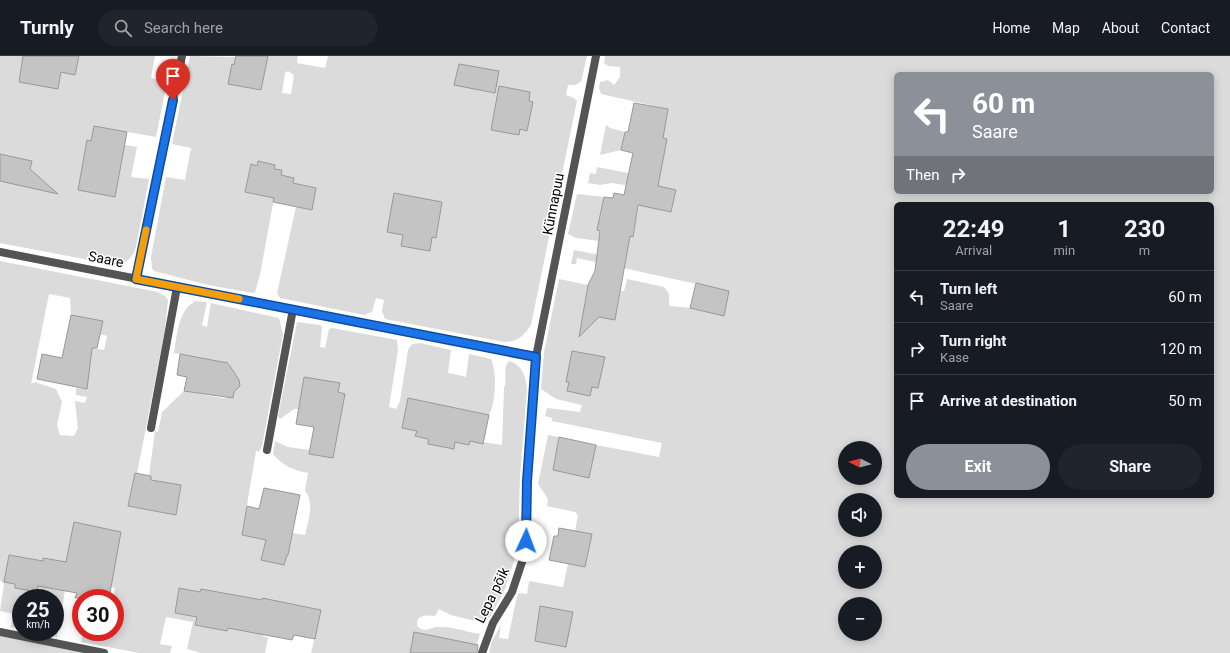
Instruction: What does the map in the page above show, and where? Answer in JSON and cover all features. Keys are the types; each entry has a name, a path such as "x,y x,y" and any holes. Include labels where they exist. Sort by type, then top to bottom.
{"street":[{"path":"136,279 182,56"},
{"name":"Künnapuu","path":"536,357 596,56"},
{"name":"Saare","path":"0,252 536,357"},
{"path":"150,428 177,287"},
{"path":"266,450 293,309"},
{"name":"Lepa põik","path":"482,653 490,630 512,592 525,549 527,481 536,357"},
{"path":"0,632 104,653"}],"shaded area":[{"path":"0,56 155,56 151,78 167,82 156,137 94,126 93,141 87,140 78,190 115,197 124,148 114,143 137,147 131,177 149,179 136,247 131,257 123,263 115,265 0,243"},
{"path":"190,56 236,57 235,65 232,65 228,84 261,90 268,56 298,56 297,63 325,68 328,56 587,56 581,82 575,85 568,85 566,95 577,101 531,325 523,335 516,340 509,342 385,319 382,311 384,300 376,298 372,312 364,315 280,298 277,293 296,207 312,210 316,188 293,183 293,178 281,175 282,170 274,169 275,165 258,161 257,166 251,164 245,192 274,198 260,275 255,292 253,293 208,285 154,271 152,268 151,257 166,177 185,180 191,148 172,144","holes":["288,71 294,75 291,94 282,93 285,73"]},
{"path":"605,56 1230,56 1230,653 489,653 492,641 501,625 499,638 508,639 517,596 519,593 527,594 529,581 563,587 568,564 585,567 591,534 575,531 578,515 575,512 547,506 548,499 538,484 548,435 559,437 553,470 589,478 596,445 659,457 662,443 552,421 552,418 545,416 547,408 580,412 582,405 556,399 541,389 544,352 559,279 588,285 584,304 591,323 595,321 597,316 615,320 621,291 624,291 627,279 664,287 669,294 670,306 692,308 724,315 729,291 577,258 576,264 571,264 574,250 626,260 628,247 621,245 623,235 633,236 639,204 663,206 663,211 671,212 676,193 612,183 600,185 588,183 590,173 596,174 597,167 649,177 663,159 667,139 658,137 668,109 601,94 599,88 600,82 608,80 614,85 620,77 620,67 608,66 604,63"},
{"path":"606,125 610,128 625,132 621,150 600,155"},
{"path":"577,194 604,197 597,230 600,231 599,241 576,238 568,234"},
{"path":"0,261 158,292 165,296 168,300 165,329 137,474 135,473 128,506 176,515 181,486 151,480 151,476 149,476 155,431 158,432 162,412 184,391 222,398 233,398 228,373 230,363 174,353 179,324 185,310 196,301 207,302 202,325 207,327 211,303 279,318 283,334 262,446 259,452 256,451 242,535 260,539 292,535 292,533 305,535 310,506 310,501 305,491 308,473 289,467 281,462 273,454 275,441 288,447 310,450 309,454 333,458 345,394 305,377 298,409 294,409 280,419 278,416 297,322 320,325 322,327 320,347 325,348 329,329 332,328 397,340 398,350 389,407 396,409 400,401 408,350 412,344 420,343 451,350 448,373 466,377 469,354 491,359 495,387 489,415 457,408 417,431 415,436 428,439 428,444 454,449 455,442 483,442 502,445 505,370 509,361 520,368 526,380 527,389 520,476 518,548 505,589 490,617 483,623 451,615 439,609 435,616 422,616 417,622 417,626 422,630 443,627 480,634 474,653 311,653 321,610 296,605 269,606 263,636 268,638 265,653 201,653 187,649 193,622 166,617 160,644 172,646 170,653 139,653 81,642 124,641 124,589 115,589 111,587 113,573 65,591 64,597 64,589 12,589 12,614 0,611 4,584 0,580","holes":["49,294 70,298 71,315 103,321 100,334 107,336 104,350 83,346 87,389 76,388 76,395 87,397 85,403 75,401 78,428 74,436 60,435 57,425 62,402 56,389 35,382 31,384","179,588 200,592 201,589 228,628 227,631 195,625 196,617 175,613"]},
{"path":"0,632 12,634 12,641 45,641 104,653 0,653"}],"building":[{"path":"23,56 79,56 75,75 61,72 58,89 19,82"},
{"path":"236,56 268,56 261,90 228,84 232,64 234,65"},
{"path":"459,64 499,71 495,93 454,85"},
{"path":"499,86 530,92 529,101 533,102 527,131 520,129 519,135 491,130"},
{"path":"634,103 668,109 663,138 667,139 658,186 676,190 671,212 638,205 633,237 630,236 615,320 599,317 579,337 588,285 595,271 600,231 597,230 604,197 613,198 614,193 624,195 633,153 621,150 625,132 628,132"},
{"path":"94,126 127,132 115,197 78,190 87,140 91,141"},
{"path":"0,154 32,161 30,169 58,194 0,181"},
{"path":"258,161 275,165 274,169 282,170 281,175 294,178 293,183 316,188 312,210 273,202 274,198 245,192 251,164 257,166"},
{"path":"394,193 442,202 436,238 432,237 430,251 401,246 403,235 387,232"},
{"path":"696,283 729,291 724,316 690,308"},
{"path":"71,315 103,321 97,348 92,348 87,389 37,379 42,354 62,358"},
{"path":"572,351 605,357 598,388 592,387 590,396 567,391 569,382 566,382"},
{"path":"180,354 228,363 239,380 240,386 234,392 233,398 184,391 187,377 177,375"},
{"path":"304,377 340,383 338,392 345,394 333,458 309,454 314,427 296,424"},
{"path":"408,398 489,415 483,444 470,441 469,445 455,442 454,449 428,444 428,439 415,436 417,431 402,428"},
{"path":"559,437 596,445 589,478 553,470"},
{"path":"135,473 151,476 151,480 181,485 176,515 128,506"},
{"path":"264,488 300,495 288,555 284,565 261,560 266,540 242,535 247,506 259,509"},
{"path":"74,522 121,532 111,589 72,589 72,592 64,591 64,589 38,586 38,589 20,589 15,588 15,584 4,582 9,555 43,561 43,558 66,562"},
{"path":"559,528 592,534 585,567 549,560 554,536 558,536"},
{"path":"179,588 200,592 201,589 262,600 262,598 321,610 315,639 294,635 292,640 228,628 227,631 195,625 197,617 175,613"},
{"path":"540,606 573,612 566,647 535,641"},
{"path":"414,632 478,645 477,653 410,653"}],"slow traffic":[{"path":"146,230 136,279 239,299"}],"route":[{"path":"173,100 136,279 536,357 527,481 526,541"}]}
